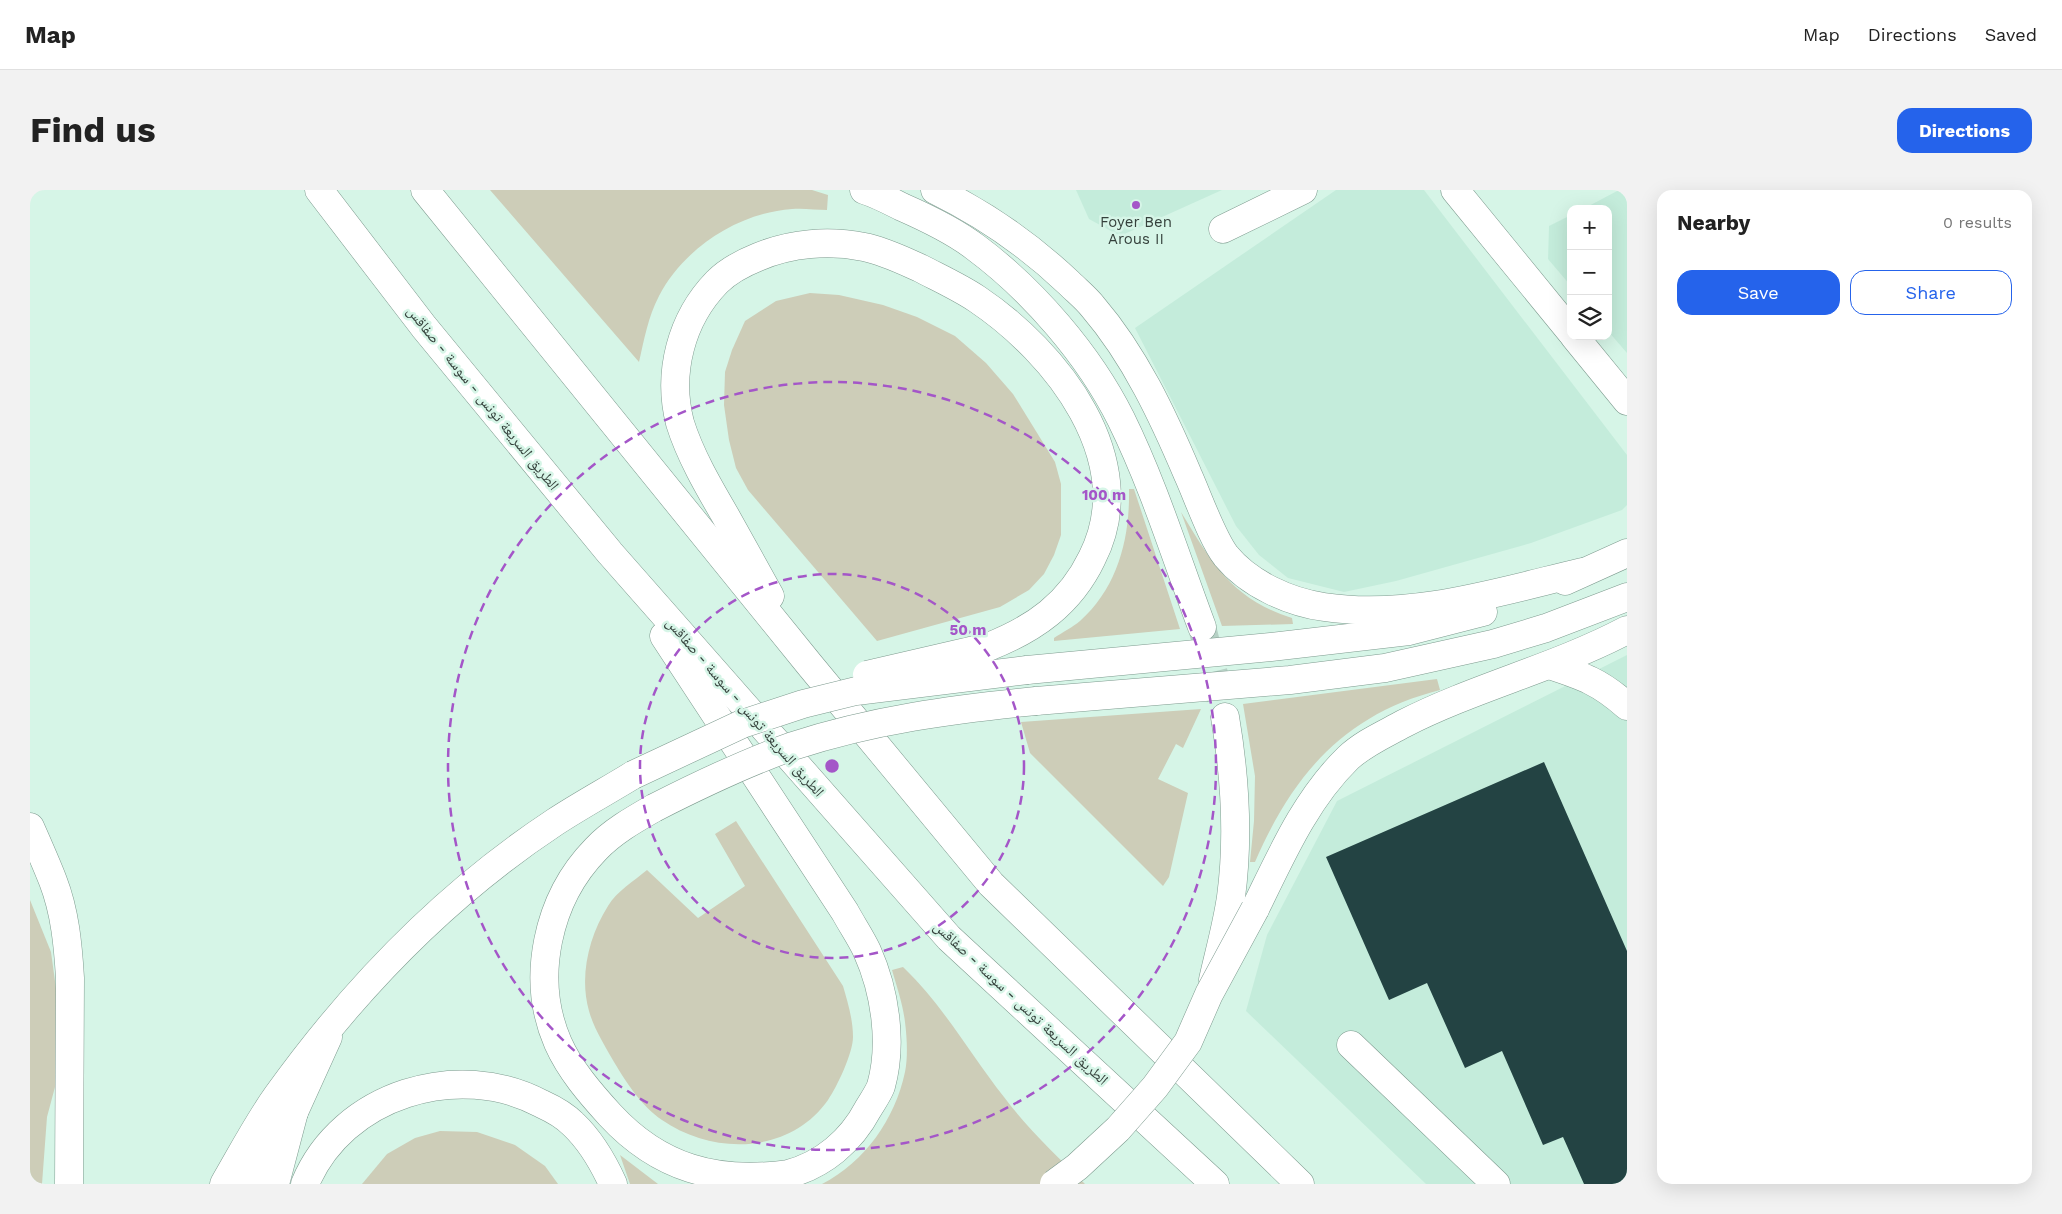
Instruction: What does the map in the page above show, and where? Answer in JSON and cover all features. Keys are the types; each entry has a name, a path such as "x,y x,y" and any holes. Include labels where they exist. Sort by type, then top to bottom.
{"main road":[{"name":"الطريق السريعة تونس - سوسة - صفاقس","path":"319,190 424,327 610,553 949,938 1215,1184"},
{"path":"425,190 809,664 991,884 1300,1184"},
{"path":"864,190 925,217 974,246 1020,284 1058,327 1090,368 1120,418 1147,478 1202,627"},
{"path":"935,190 1001,228 1043,258 1093,306 1127,354 1162,414 1212,529 1226,556 1252,580 1286,596 1323,607 1390,611 1480,597 1582,572"},
{"path":"1223,229 1303,190"},
{"path":"1455,190 1567,327"},
{"path":"803,704 848,681 884,670 988,647 1015,636 1039,621 1075,588 1086,571 1102,532 1106,512 1107,488 1098,442 1088,420 1052,367 1030,343 1006,321 977,299 946,281 890,255 866,247 841,244 792,246 745,262 724,275 696,307 686,327 678,356 675,386 681,425 701,474 809,664"},
{"path":"1577,340 1627,401"},
{"path":"610,553 845,912 867,951 880,988 885,1018 885,1056 880,1087 865,1115 849,1138 832,1154 814,1165 772,1179 748,1182 702,1177 660,1157 623,1128 579,1078 558,1043 546,999 544,974 546,949 552,924 560,901 583,863 596,848 628,824 698,785 744,765 793,746 896,719 962,708 1290,680 1385,668 1493,644 1546,628 1627,597"},
{"path":"224,1184 276,1097 336,1019 374,976 431,920 499,863 555,822 633,775 742,724 803,704 856,691 1027,670 1271,647 1409,631 1486,612 1533,596 1627,553"},
{"path":"1054,1184 1077,1167 1118,1129 1155,1087 1188,1042 1209,994 1243,904 1320,791 1349,757 1376,738 1421,715 1578,654 1627,630"},
{"path":"1549,665 1584,676 1610,691 1627,706"},
{"path":"1225,717 1231,754 1243,904"},
{"path":"30,827 54,882 63,913 68,945 70,978 69,1184"},
{"path":"252,1184 294,1112 336,1019"},
{"path":"1351,1045 1496,1184"},
{"path":"305,1184 319,1158 333,1140 369,1110 413,1090 436,1085 460,1084 485,1085 509,1090 531,1098 553,1110 573,1124 590,1143 613,1184"},
{"path":"275,1184 294,1112"}],"shaded area":[{"path":"490,190 812,190 828,195 827,210 792,209 772,212 733,226 698,248 670,279 659,296 649,320 639,362"},
{"name":"Foyer Ben Arous II","path":"1076,190 1222,190 1120,236 1089,219"},
{"path":"1336,190 1424,190 1627,455 1627,505 1622,510 1531,543 1396,581 1344,592 1288,578 1259,555 1236,526 1135,328"},
{"path":"1619,190 1627,190 1627,353 1612,336 1612,205 1591,205"},
{"path":"1567,217 1567,281 1548,259 1549,226"},
{"path":"810,293 839,295 883,305 917,317 955,336 986,363 1013,394 1055,462 1061,484 1061,535 1054,555 1044,574 1029,590 1000,607 877,641 748,490 736,468 729,440 724,405 725,372 732,350 745,321 776,301"},
{"path":"1129,489 1134,489 1180,629 1054,641 1054,638 1077,623 1093,608 1104,593 1112,577 1124,543 1129,507"},
{"path":"1181,512 1214,563 1239,590 1271,610 1292,618 1293,624 1222,626"},
{"path":"1627,655 1627,1184 1426,1184 1246,1011 1267,935 1337,801"},
{"path":"1437,679 1440,690 1406,701 1376,715 1350,732 1326,752 1305,775 1287,801 1270,830 1255,862 1250,862 1254,821 1255,776 1243,704"},
{"path":"1201,709 1183,748 1176,744 1158,779 1188,793 1169,877 1163,886 1030,753 1021,722"},
{"path":"736,821 843,986 853,1031 850,1052 840,1079 828,1100 812,1118 793,1131 772,1140 750,1144 727,1144 705,1140 683,1132 655,1115 635,1094 597,1031 589,1011 585,984 591,943 601,918 616,896 647,870 698,918 745,886 715,834"},
{"path":"30,900 51,952 61,1025 59,1072 47,1117 42,1184 30,1184"},
{"path":"903,967 944,1013 1013,1109 1085,1184 822,1184 838,1175 865,1151 886,1122 894,1106 905,1072 907,1054 903,1009 892,970"},
{"path":"440,1131 477,1132 515,1145 545,1166 558,1184 362,1184 387,1154 415,1138"},
{"path":"620,1155 658,1184 630,1184"}],"building":[{"path":"1544,762 1627,951 1627,1184 1584,1184 1563,1137 1543,1145 1502,1051 1465,1068 1427,983 1389,1000 1326,857"}],"tunnel":[{"path":"1203,631 1225,717"}],"place":[{"name":"Foyer Ben Arous II","path":"1136,205"}]}
